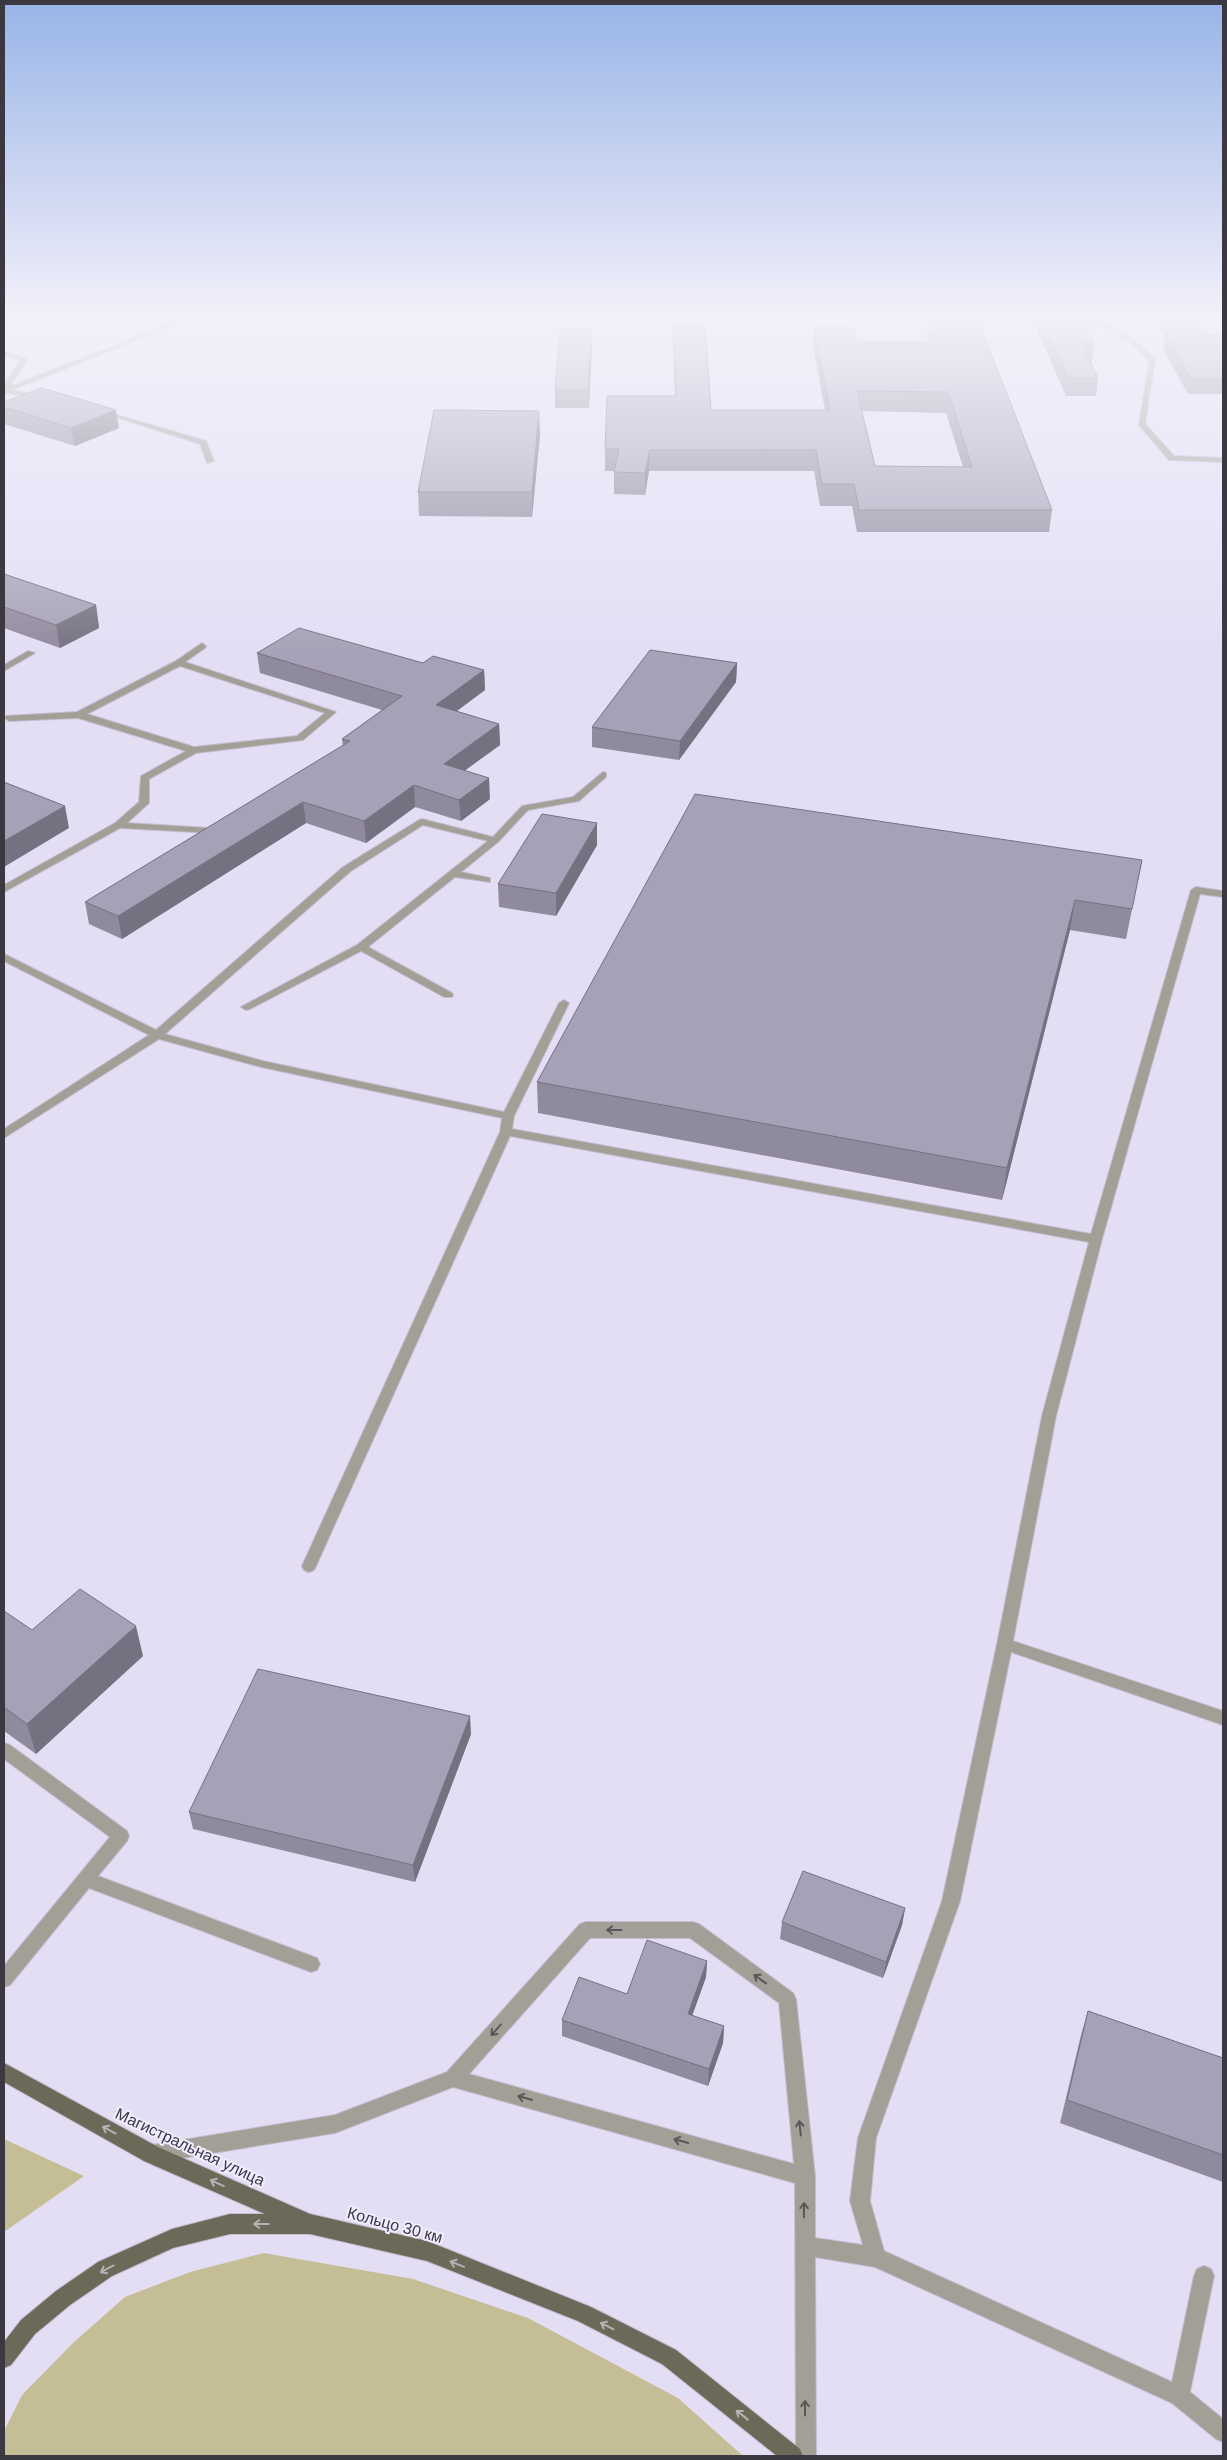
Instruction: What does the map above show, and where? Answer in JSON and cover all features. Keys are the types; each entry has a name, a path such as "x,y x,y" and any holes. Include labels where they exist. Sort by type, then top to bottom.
{"main road":[{"name":"Магистральная улица","path":"4,2072 151,2154 310,2224"},
{"name":"Кольцо 30 км","path":"4,2358 28,2327 63,2298 105,2270 172,2239 230,2224 310,2224 427,2252 584,2314 669,2357 794,2456"}],"street":[{"path":"162,430 203,443 210,461"},
{"path":"1146,430 1172,458 1223,460"},
{"path":"79,715 179,663 202,646"},
{"path":"4,668 31,653"},
{"path":"4,889 118,824 144,803 144,778 194,750 300,738 332,712 179,663"},
{"path":"9,718 79,715 194,750"},
{"path":"246,1006 361,947 495,840 526,808 576,799 602,775"},
{"path":"4,1134 157,1035 347,870 422,822 495,840"},
{"path":"118,824 209,831"},
{"path":"453,874 486,880"},
{"path":"876,2257 860,2201 867,2138 951,1901 1006,1644 1049,1416 1096,1239 1196,890 1223,894"},
{"path":"361,947 448,995"},
{"path":"4,957 157,1035 261,1064 508,1116"},
{"path":"309,1566 506,1132 508,1116 564,1003"},
{"path":"506,1132 1096,1239"},
{"path":"1006,1644 1223,1718"},
{"path":"4,1752 121,1836 4,1979"},
{"path":"85,1879 311,1964"},
{"path":"151,2154 335,2124 453,2078 586,1930 693,1930 787,1999 805,2176 806,2456"},
{"path":"453,2078 805,2176"},
{"path":"804,2246 876,2257 1179,2396 1223,2432"},
{"path":"1179,2396 1204,2276"}],"shaded area":[{"path":"4,2139 84,2176 4,2232"},
{"path":"264,2253 413,2279 528,2318 678,2398 743,2456 4,2456 4,2431 22,2395 74,2342 125,2297 190,2272"}],"building":[{"path":"430,430 537,430 532,492 418,492"},
{"path":"606,430 866,430 875,466 972,467 960,430 1021,430 1052,510 859,510 854,484 822,484 816,450 650,450 645,473 614,472 619,449 605,449"},
{"path":"4,574 96,605 56,625 4,607"},
{"path":"299,628 423,663 433,656 484,670 436,705 499,724 444,764 489,778 459,800 414,785 364,821 303,802 118,916 85,902 350,741 342,739 402,696 257,653"},
{"path":"650,650 737,663 680,741 592,727"},
{"path":"4,782 65,806 4,841"},
{"path":"695,794 1142,860 1132,909 1075,900 1007,1168 537,1082"},
{"path":"542,814 597,823 556,893 498,884"},
{"path":"80,1589 136,1626 27,1724 4,1707 4,1611 32,1630"},
{"path":"258,1669 470,1716 413,1865 189,1812"},
{"path":"803,1871 905,1908 886,1962 782,1922"},
{"path":"647,1940 707,1961 688,2014 724,2026 709,2069 562,2020 579,1977 627,1994"},
{"path":"1088,2011 1223,2058 1223,2155 1067,2100"}]}
